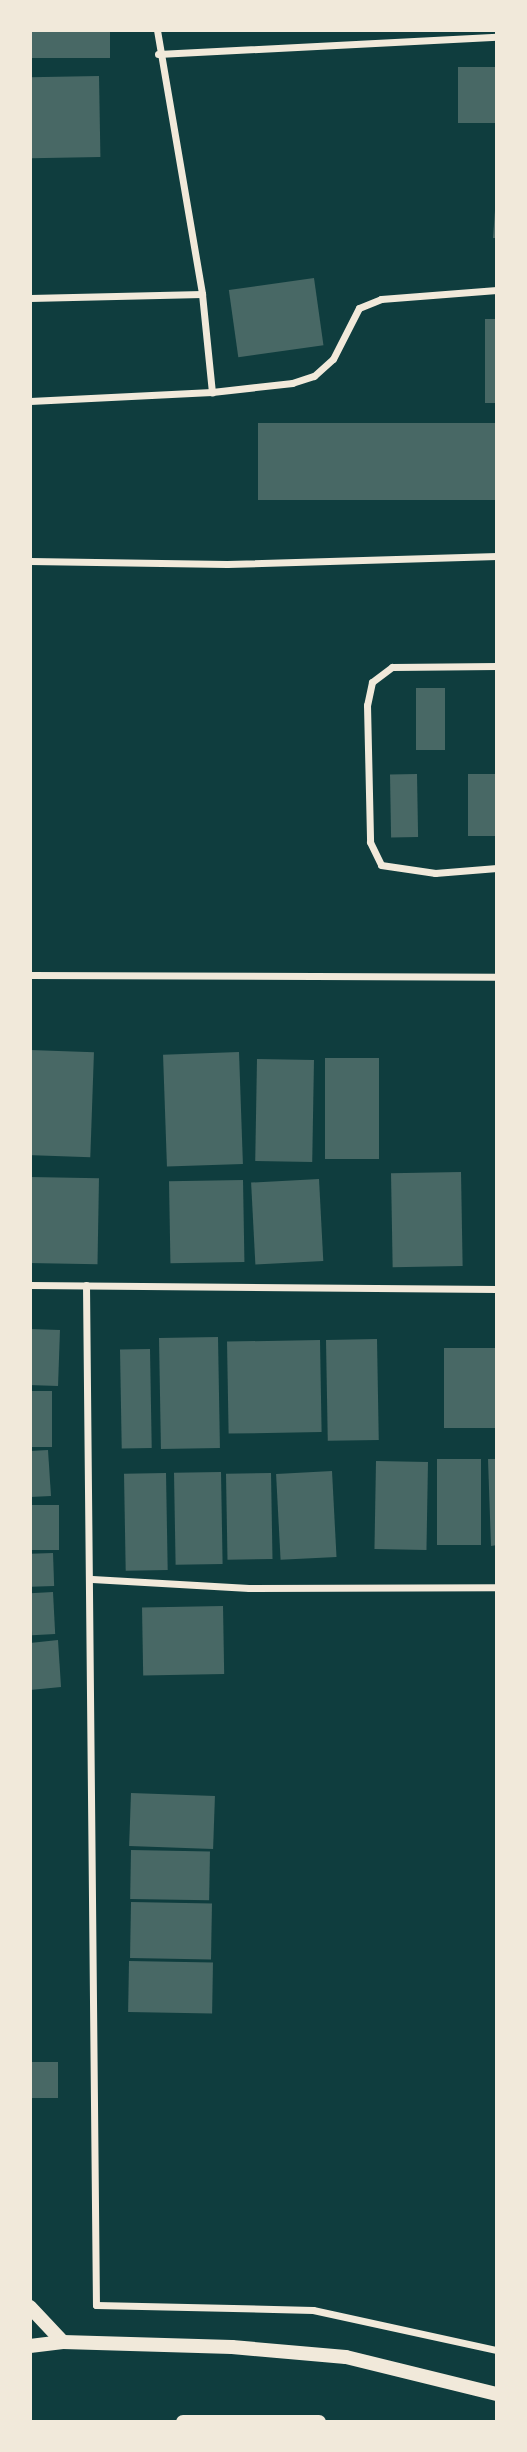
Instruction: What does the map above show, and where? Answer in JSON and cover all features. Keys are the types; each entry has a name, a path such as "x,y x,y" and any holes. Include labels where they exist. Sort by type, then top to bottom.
{"main road":[{"path":"30,2307 63,2342"},
{"path":"30,2346 63,2342 232,2347 346,2357 497,2394"},
{"path":"183,2422 319,2422"}],"street":[{"path":"157,30 158,54 202,293 212,392"},
{"path":"158,54 497,37"},
{"path":"30,401 212,392 292,383 314,376 332,359 359,308 381,299 497,290"},
{"path":"30,298 202,293"},
{"path":"30,561 227,564 497,556"},
{"path":"497,666 392,667 372,682 367,705 370,842 381,865 435,873 497,868"},
{"path":"30,975 497,977"},
{"path":"30,1285 497,1289"},
{"path":"86,1285 92,1580 96,2305 313,2310 497,2350"},
{"path":"92,1580 249,1588 497,1587"}],"building":[{"path":"30,30 110,30 110,58 30,58"},
{"path":"458,67 497,67 497,123 458,123"},
{"path":"99,76 100,157 31,158 30,77"},
{"path":"495,210 497,238 493,238"},
{"path":"314,278 323,345 238,357 229,290"},
{"path":"485,319 497,319 497,403 485,403"},
{"path":"258,423 497,423 497,500 258,500"},
{"path":"416,688 445,688 445,750 416,750"},
{"path":"390,774 417,774 418,837 391,837"},
{"path":"468,774 497,774 497,836 468,836"},
{"path":"30,1050 94,1052 90,1157 30,1155"},
{"path":"239,1052 243,1164 167,1167 163,1055"},
{"path":"325,1058 379,1058 379,1159 325,1159"},
{"path":"257,1059 314,1060 312,1162 255,1161"},
{"path":"461,1172 463,1266 393,1267 391,1173"},
{"path":"30,1177 99,1178 97,1264 30,1263"},
{"path":"319,1179 323,1261 255,1264 251,1183"},
{"path":"243,1180 244,1262 170,1263 169,1181"},
{"path":"30,1329 60,1330 58,1386 30,1385"},
{"path":"218,1337 220,1448 161,1449 159,1338"},
{"path":"377,1339 379,1440 328,1441 326,1340"},
{"path":"320,1340 322,1432 229,1434 227,1342"},
{"path":"444,1348 497,1348 497,1428 444,1428"},
{"path":"150,1349 152,1448 122,1449 120,1350"},
{"path":"30,1391 52,1391 52,1447 30,1447"},
{"path":"48,1450 51,1496 30,1497 30,1451"},
{"path":"437,1459 481,1459 481,1545 437,1545"},
{"path":"488,1459 497,1459 497,1545 491,1546"},
{"path":"376,1461 428,1462 426,1550 374,1549"},
{"path":"332,1471 337,1557 281,1560 276,1474"},
{"path":"221,1472 223,1564 176,1565 174,1473"},
{"path":"166,1473 168,1570 126,1571 124,1474"},
{"path":"271,1473 273,1559 228,1560 226,1474"},
{"path":"30,1505 59,1505 59,1550 30,1550"},
{"path":"53,1553 54,1586 31,1587 30,1554"},
{"path":"53,1592 55,1634 32,1635 30,1593"},
{"path":"223,1606 224,1674 143,1675 142,1607"},
{"path":"58,1640 61,1687 30,1690 30,1643"},
{"path":"131,1793 215,1796 213,1849 129,1846"},
{"path":"131,1850 210,1851 209,1900 130,1899"},
{"path":"131,1902 212,1903 211,1959 130,1958"},
{"path":"129,1961 213,1962 212,2013 128,2012"},
{"path":"30,2062 58,2062 58,2098 30,2098"}]}
